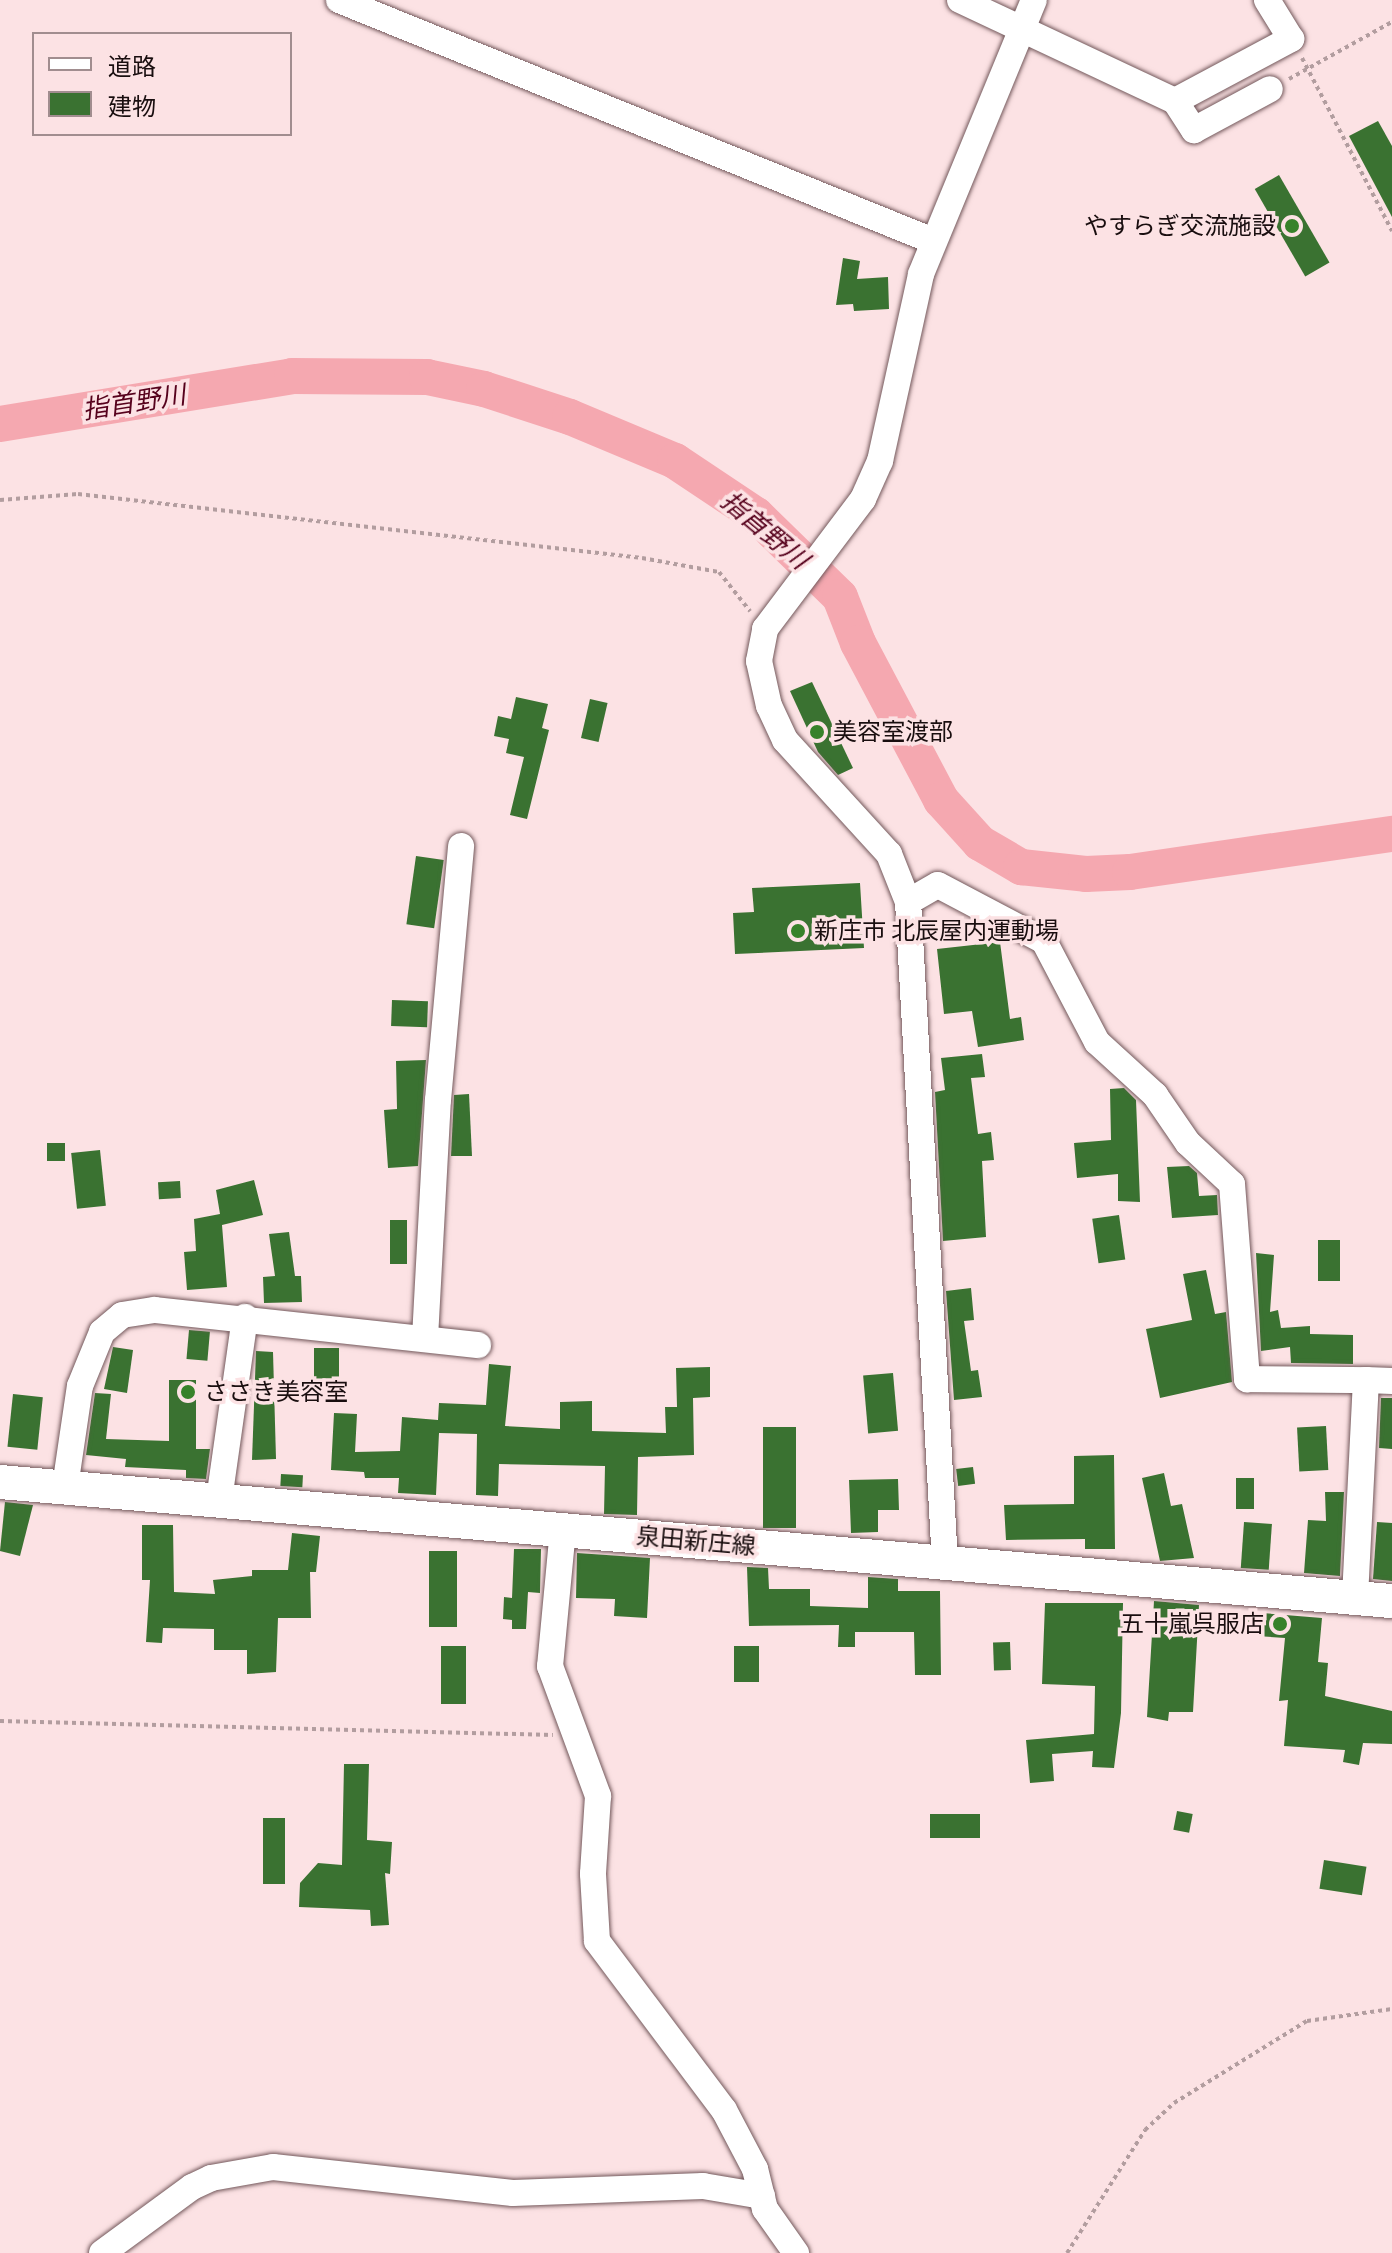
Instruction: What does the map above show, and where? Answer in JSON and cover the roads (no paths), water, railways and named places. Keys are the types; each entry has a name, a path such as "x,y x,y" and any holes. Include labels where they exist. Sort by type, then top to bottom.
{"main road":[{"name":"泉田新庄線","path":"0,1482 1392,1601"}],"street":[{"path":"339,0 933,241"},
{"path":"960,0 1175,101 1194,130 1270,89"},
{"path":"945,1563 908,902 889,854 785,740 769,706 759,661 765,629 863,499 880,461 905,339 933,241 1034,0"},
{"path":"1175,101 1291,39 1267,0"},
{"path":"425,1338 438,1100 461,846"},
{"path":"908,902 938,885 1044,941 1097,1042 1155,1095 1188,1143 1232,1184 1247,1379 1379,1381 1355,1598"},
{"path":"65,1487 80,1386 102,1332 122,1315 155,1310 245,1317 478,1345"},
{"path":"219,1500 245,1317"},
{"path":"563,1529 550,1666 598,1796 593,1874 597,1941 724,2110 755,2169 765,2209 796,2253"},
{"path":"102,2253 192,2187 211,2178 273,2167 513,2193 703,2186 762,2196"}],"waterway":[{"name":"指首野川","path":"0,424 292,376 427,377 484,389 570,417 675,461 756,515 840,597 858,643 941,800 980,843 1021,867 1086,874 1130,872 1392,834"}],"place":[{"name":"やすらぎ交流施設","path":"1292,226"},
{"name":"美容室渡部","path":"817,732"},
{"name":"新庄市 北辰屋内運動場","path":"798,931"},
{"name":"ささき美容室","path":"188,1392"},
{"name":"五十嵐呉服店","path":"1280,1624"}]}
